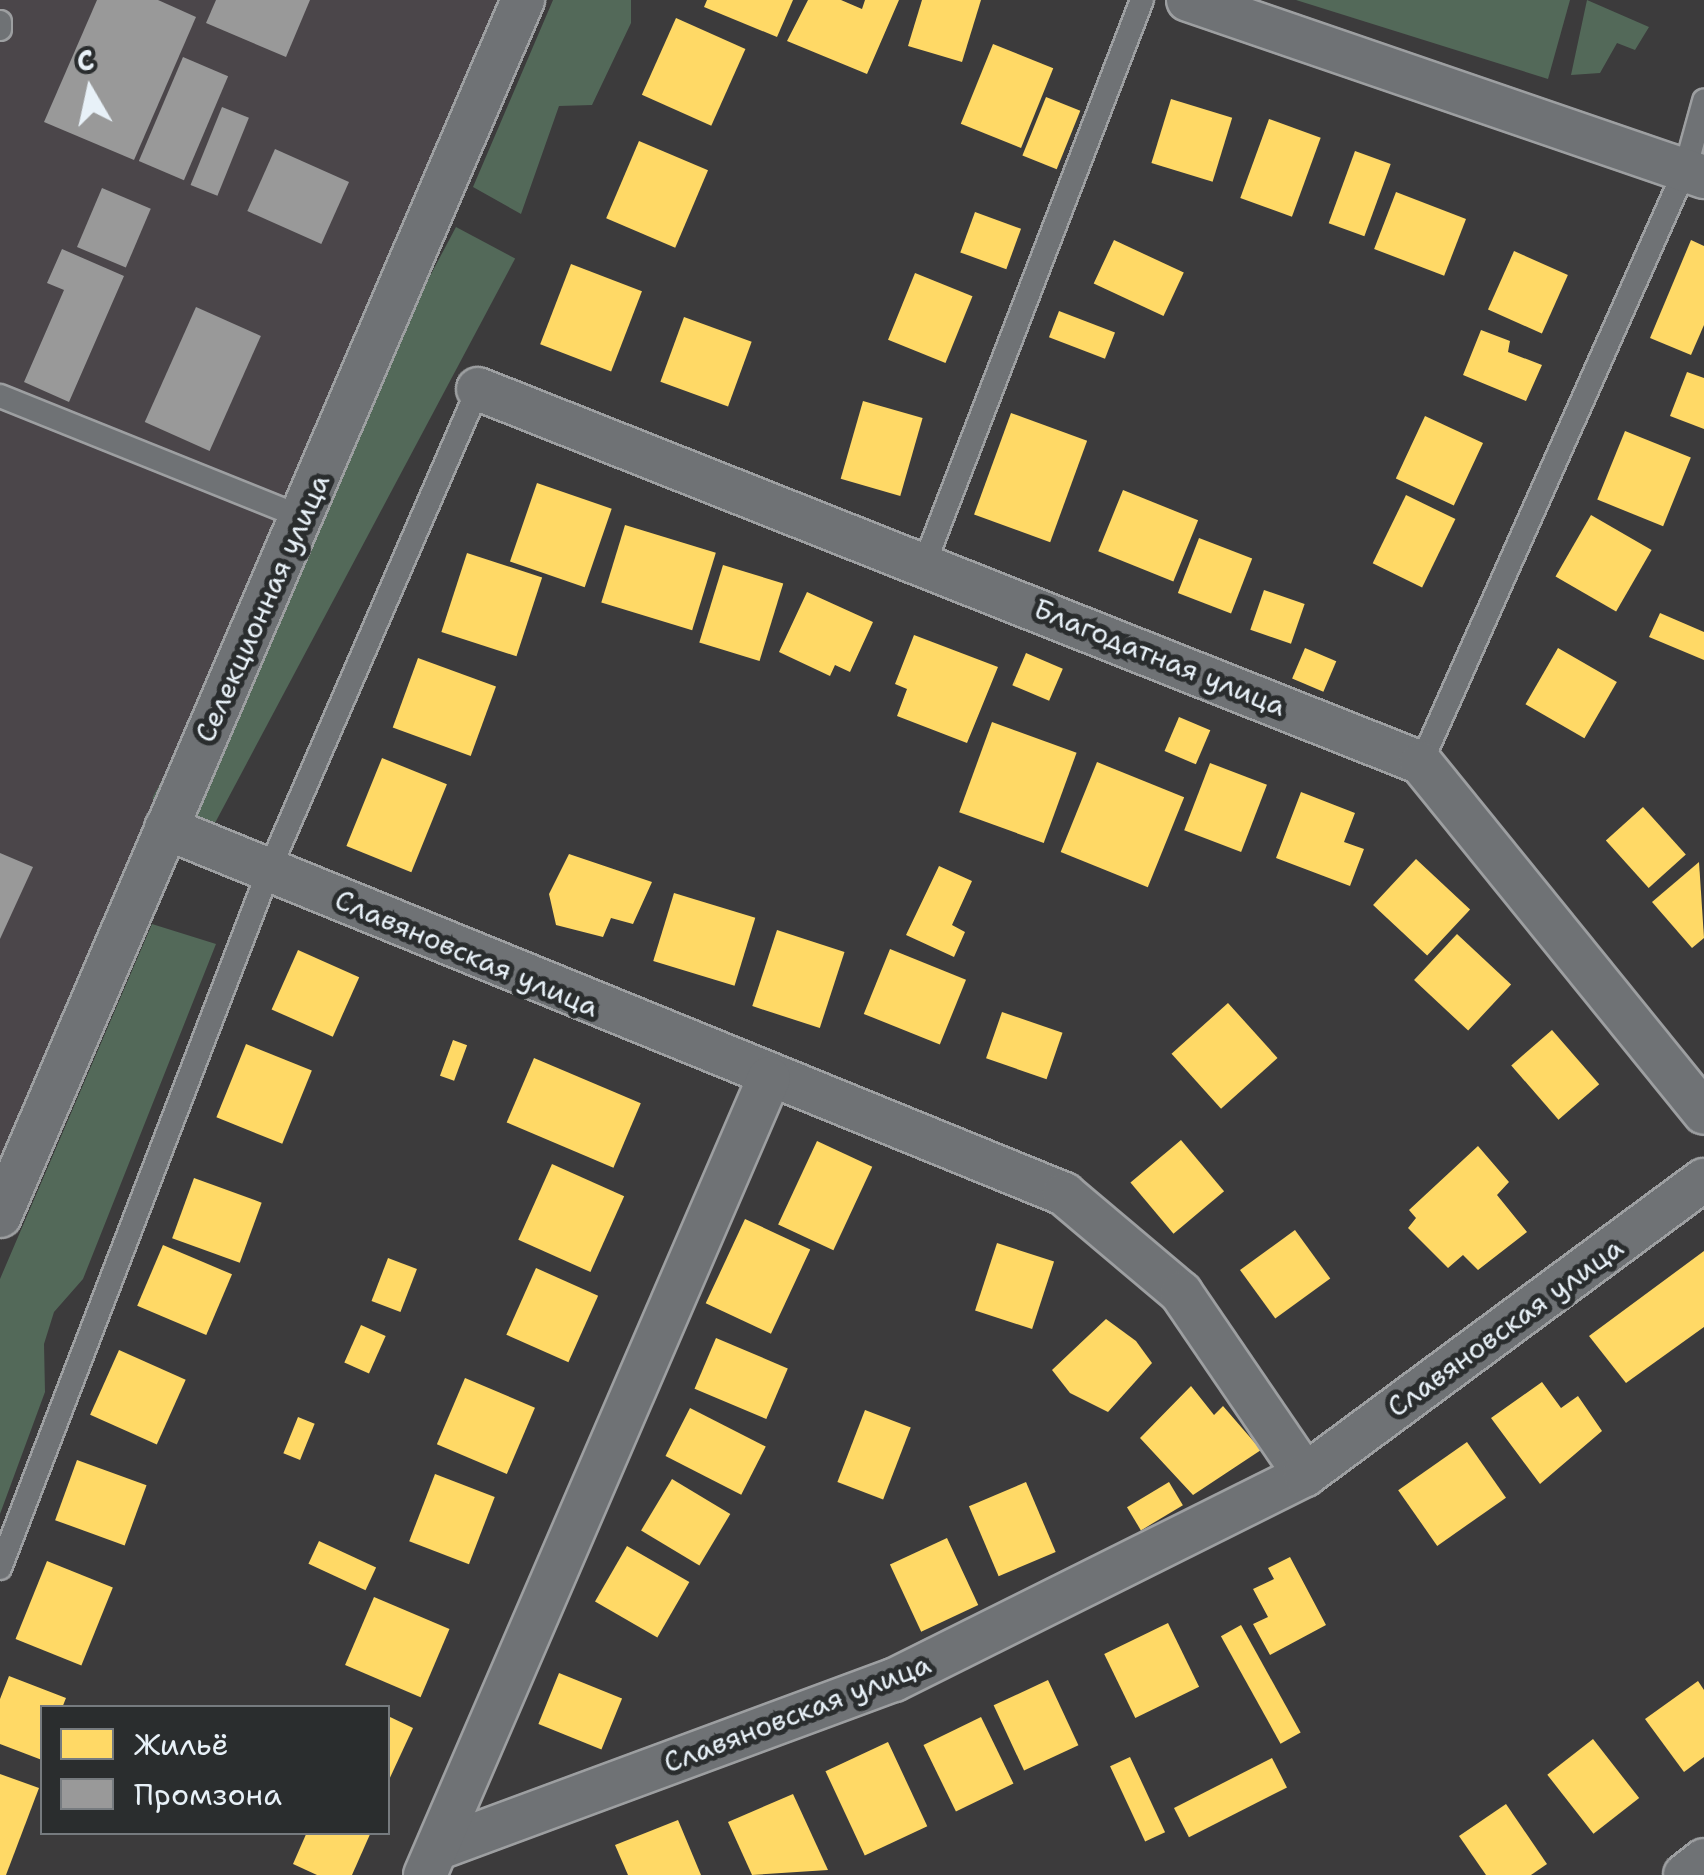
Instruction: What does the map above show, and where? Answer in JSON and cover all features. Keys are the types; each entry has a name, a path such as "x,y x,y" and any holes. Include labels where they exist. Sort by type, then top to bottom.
{"street":[{"name":"Селекционная улица","path":"0,1216 524,0"},
{"path":"1188,0 1694,174"},
{"name":"Благодатная улица","path":"478,389 925,562 1422,763 1704,1113"},
{"name":"Славяновская улица","path":"166,828 769,1078 1064,1194 1181,1293 1306,1475"},
{"name":"Славяновская улица","path":"432,1862 769,1078"},
{"name":"Славяновская улица","path":"432,1862 894,1680 1306,1475 1704,1180"},
{"path":"1685,1875 1704,1860"}],"lane":[{"path":"925,562 1142,0"},
{"path":"1422,763 1694,174 1704,101"},
{"path":"0,1568 269,870 478,389"},
{"path":"0,396 303,518"}],"shaded area":[{"path":"0,0 517,0 0,1184"}],"green space":[{"path":"553,0 631,0 631,23 592,105 559,106 521,214 473,187"},
{"path":"1296,0 1570,0 1548,79"},
{"path":"1587,0 1649,27 1635,50 1617,43 1600,73 1571,75"},
{"path":"456,227 515,258 211,830 152,798"},
{"path":"152,924 216,944 83,1279 54,1312 44,1344 45,1392 0,1514 0,1279"}],"building: Жильё":[{"path":"707,0 793,0 777,37 704,7"},
{"path":"808,0 841,0 862,9 865,0 899,0 867,74 787,41"},
{"path":"922,0 981,0 962,62 908,46"},
{"path":"676,18 745,49 711,126 642,95"},
{"path":"993,44 1053,68 1021,148 961,124"},
{"path":"1046,97 1080,111 1057,169 1022,155"},
{"path":"1171,99 1232,118 1213,182 1151,163"},
{"path":"1269,119 1321,138 1292,217 1240,198"},
{"path":"639,141 708,170 675,248 606,218"},
{"path":"1355,151 1391,164 1364,236 1329,223"},
{"path":"1396,192 1466,219 1444,276 1374,249"},
{"path":"975,212 1021,229 1006,269 960,252"},
{"path":"1114,240 1184,273 1164,316 1094,284"},
{"path":"1691,240 1704,246 1704,325 1691,355 1650,338"},
{"path":"1514,251 1568,275 1542,333 1488,309"},
{"path":"571,264 642,291 611,372 540,344"},
{"path":"915,273 972,296 946,363 888,340"},
{"path":"1059,311 1115,333 1105,359 1049,337"},
{"path":"684,317 752,342 728,406 660,382"},
{"path":"1481,330 1510,341 1508,352 1542,365 1526,401 1463,375"},
{"path":"1687,372 1704,378 1704,429 1670,416"},
{"path":"863,401 923,418 900,496 841,479"},
{"path":"1011,413 1087,441 1050,542 974,514"},
{"path":"1425,416 1483,443 1454,506 1396,479"},
{"path":"1625,431 1691,458 1663,526 1597,500"},
{"path":"537,483 612,509 585,587 510,561"},
{"path":"1123,490 1198,520 1173,582 1098,551"},
{"path":"1406,495 1455,519 1422,587 1373,563"},
{"path":"1591,515 1652,550 1616,611 1556,576"},
{"path":"625,525 716,553 692,630 601,602"},
{"path":"1199,538 1252,558 1231,614 1178,593"},
{"path":"467,553 542,577 516,656 441,632"},
{"path":"723,565 783,583 760,661 699,642"},
{"path":"1264,590 1305,604 1291,644 1250,630"},
{"path":"807,592 873,622 850,672 835,665 830,676 779,652"},
{"path":"1660,613 1704,632 1704,660 1649,637"},
{"path":"914,635 998,667 967,743 897,716 907,689 895,684"},
{"path":"1305,648 1336,661 1323,692 1292,678"},
{"path":"1558,648 1617,682 1584,738 1526,704"},
{"path":"1026,653 1063,669 1049,701 1012,685"},
{"path":"418,658 496,686 471,756 393,728"},
{"path":"1179,717 1210,730 1196,764 1165,751"},
{"path":"992,722 1077,753 1044,843 959,812"},
{"path":"382,758 447,784 411,872 346,846"},
{"path":"1097,762 1184,797 1148,887 1061,852"},
{"path":"1210,763 1267,785 1241,852 1184,830"},
{"path":"1301,792 1355,813 1344,842 1364,849 1350,886 1276,858"},
{"path":"1643,807 1686,855 1649,888 1606,840"},
{"path":"569,854 652,882 633,924 611,918 603,937 556,925 549,894"},
{"path":"1416,859 1470,909 1427,956 1373,905"},
{"path":"1699,862 1704,938 1692,948 1652,902"},
{"path":"939,866 972,881 952,925 965,932 954,957 906,935"},
{"path":"674,893 755,918 735,986 653,961"},
{"path":"777,930 845,952 820,1028 752,1006"},
{"path":"1457,934 1511,984 1468,1031 1414,980"},
{"path":"890,949 966,980 940,1045 864,1014"},
{"path":"298,950 359,977 333,1037 272,1009"},
{"path":"1228,1003 1278,1058 1221,1109 1172,1054"},
{"path":"1002,1012 1063,1033 1047,1079 986,1058"},
{"path":"1552,1030 1599,1084 1558,1120 1511,1065"},
{"path":"453,1040 467,1045 454,1081 440,1076"},
{"path":"246,1044 312,1071 282,1144 216,1117"},
{"path":"534,1058 641,1103 613,1168 507,1122"},
{"path":"1181,1140 1224,1191 1174,1234 1130,1182"},
{"path":"817,1141 872,1167 833,1250 778,1224"},
{"path":"1478,1146 1509,1182 1497,1195 1527,1232 1478,1270 1463,1255 1448,1268 1408,1228 1416,1218 1409,1210"},
{"path":"552,1164 624,1196 590,1272 518,1240"},
{"path":"194,1178 262,1203 240,1263 172,1238"},
{"path":"745,1219 810,1249 771,1334 706,1303"},
{"path":"1295,1230 1330,1279 1275,1319 1240,1270"},
{"path":"997,1243 1054,1262 1032,1329 975,1311"},
{"path":"163,1245 232,1274 206,1335 137,1306"},
{"path":"1704,1251 1704,1327 1626,1383 1589,1336"},
{"path":"388,1258 417,1269 400,1312 372,1301"},
{"path":"536,1268 598,1296 568,1362 506,1335"},
{"path":"1106,1319 1136,1341 1152,1363 1108,1412 1070,1393 1052,1370"},
{"path":"361,1325 386,1336 369,1373 344,1362"},
{"path":"716,1338 788,1368 766,1419 695,1389"},
{"path":"119,1350 186,1380 157,1445 90,1415"},
{"path":"465,1378 535,1408 507,1474 437,1444"},
{"path":"1542,1382 1561,1408 1578,1396 1602,1431 1540,1484 1491,1418"},
{"path":"1191,1386 1214,1415 1223,1406 1261,1450 1193,1495 1140,1438"},
{"path":"690,1408 766,1447 741,1495 665,1456"},
{"path":"865,1410 911,1428 883,1499 837,1482"},
{"path":"298,1417 315,1424 300,1460 283,1453"},
{"path":"1467,1442 1506,1498 1437,1546 1398,1490"},
{"path":"77,1460 147,1485 125,1545 55,1520"},
{"path":"435,1474 495,1497 469,1564 409,1541"},
{"path":"672,1479 730,1514 699,1565 641,1530"},
{"path":"1026,1482 1056,1552 999,1576 969,1506"},
{"path":"1169,1482 1183,1505 1141,1530 1127,1507"},
{"path":"947,1538 978,1605 921,1632 890,1565"},
{"path":"319,1541 376,1568 366,1590 308,1564"},
{"path":"627,1546 689,1582 657,1637 595,1601"},
{"path":"1290,1557 1326,1625 1270,1655 1253,1624 1268,1617 1253,1589 1274,1579 1268,1568"},
{"path":"47,1561 113,1588 81,1665 16,1639"},
{"path":"374,1597 449,1629 421,1697 345,1665"},
{"path":"1168,1623 1199,1687 1135,1718 1104,1654"},
{"path":"1241,1625 1301,1733 1281,1744 1221,1636"},
{"path":"559,1673 622,1698 601,1749 538,1724"},
{"path":"9,1676 66,1698 63,1705 40,1705 40,1759 0,1744 0,1699"},
{"path":"1048,1680 1078,1745 1024,1771 994,1705"},
{"path":"1698,1681 1704,1690 1704,1757 1684,1772 1645,1719"},
{"path":"390,1717 413,1728 390,1778"},
{"path":"981,1717 1013,1784 956,1812 923,1745"},
{"path":"1593,1739 1639,1798 1593,1834 1547,1775"},
{"path":"888,1742 927,1826 865,1855 825,1771"},
{"path":"1130,1757 1165,1832 1145,1842 1110,1766"},
{"path":"1272,1758 1287,1787 1189,1837 1174,1808"},
{"path":"0,1774 39,1788 6,1875 0,1875"},
{"path":"793,1794 828,1870 752,1875 728,1822"},
{"path":"1506,1804 1547,1864 1531,1875 1486,1875 1459,1836"},
{"path":"678,1820 701,1875 628,1875 615,1845"},
{"path":"306,1835 370,1835 352,1875 317,1875 293,1864"}],"building: Промзона":[{"path":"97,0 158,0 196,17 134,160 44,122"},
{"path":"216,0 310,0 286,57 206,23"},
{"path":"183,57 228,76 184,180 139,161"},
{"path":"222,107 249,118 217,196 191,185"},
{"path":"275,149 349,182 321,244 247,211"},
{"path":"102,188 151,209 126,268 77,247"},
{"path":"62,249 124,276 69,402 24,382 64,290 47,283"},
{"path":"196,307 261,336 210,451 145,422"},
{"path":"0,853 33,867 0,939"}]}
